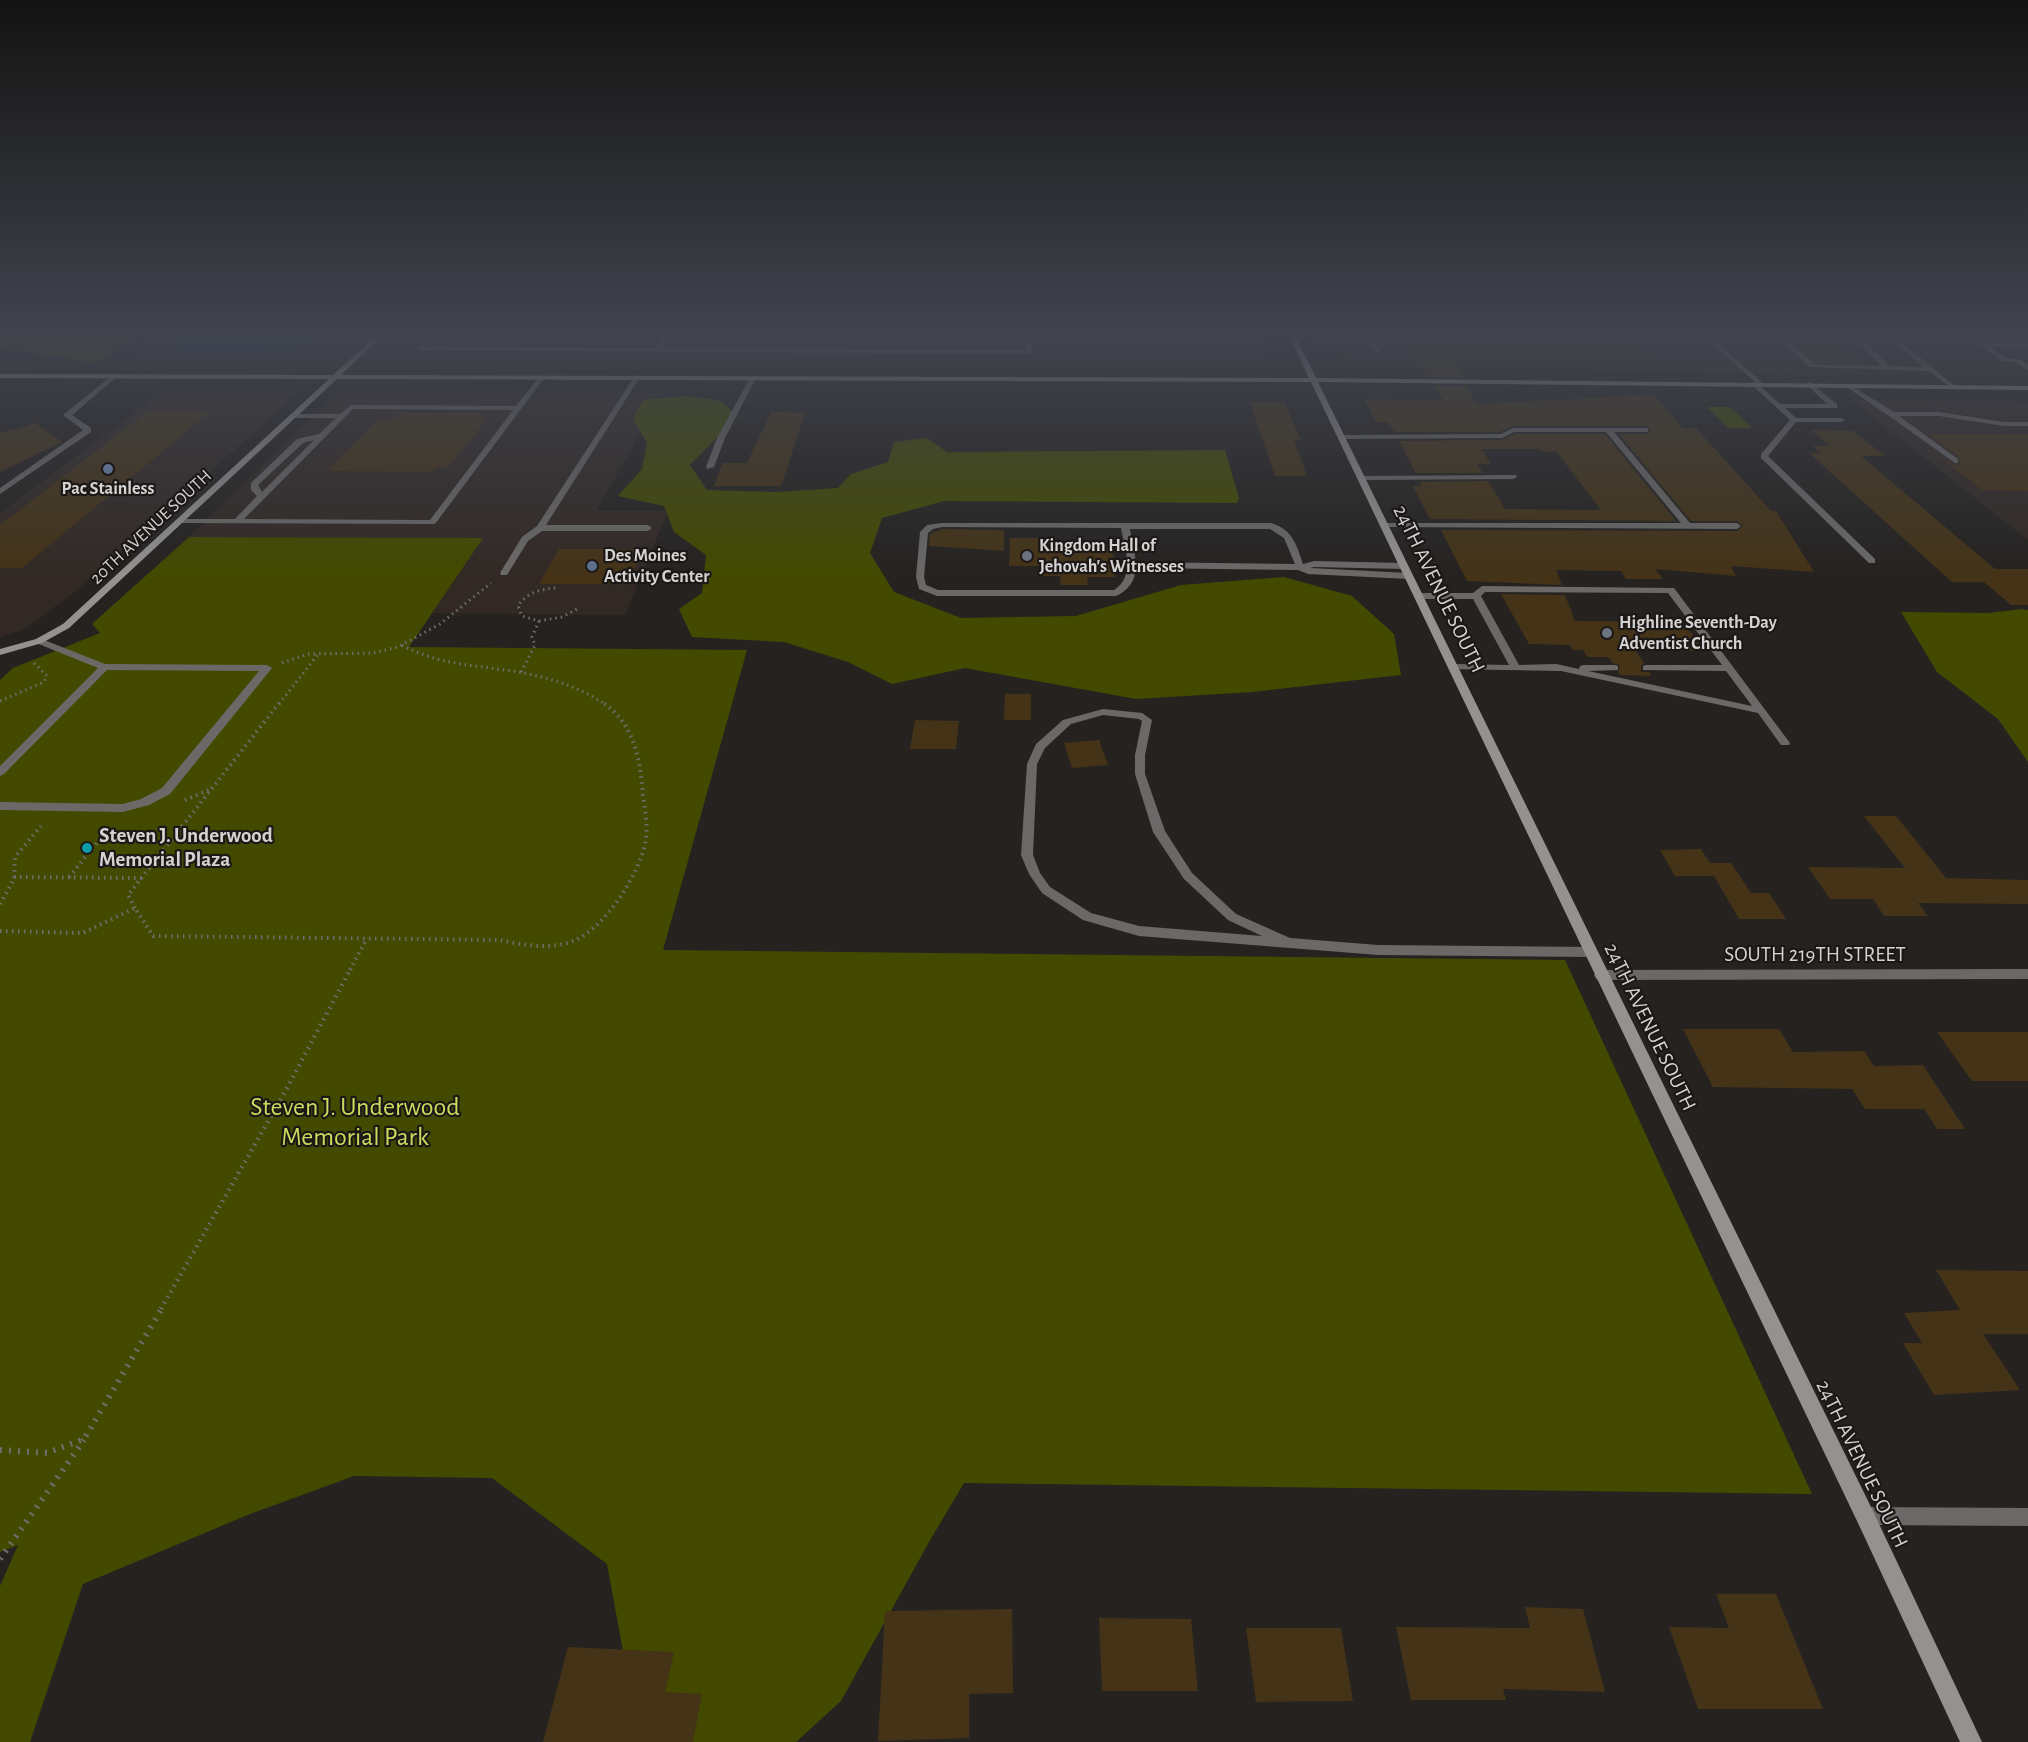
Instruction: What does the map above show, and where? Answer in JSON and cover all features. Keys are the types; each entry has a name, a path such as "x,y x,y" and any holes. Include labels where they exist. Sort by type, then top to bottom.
{"main road":[{"name":"20TH AVENUE SOUTH","path":"0,652 39,642 66,626 298,412"},
{"name":"24TH AVENUE SOUTH","path":"1330,412 1971,1742"}],"street":[{"path":"0,492 88,430 67,415 70,412"},
{"path":"236,522 346,412"},
{"path":"179,521 432,522 515,412"},
{"path":"504,573 525,539 540,528 614,412"},
{"path":"710,467 721,438 735,412"},
{"path":"1785,412 1794,420 1841,420"},
{"path":"1890,412 1955,461"},
{"path":"1893,414 1940,414 2004,424 2028,424"},
{"path":"294,416 343,416"},
{"path":"1794,420 1764,456 1872,561"},
{"path":"1342,437 1502,436 1513,430 1645,430"},
{"path":"1608,430 1688,526"},
{"path":"262,496 255,490 254,484 300,441 322,436"},
{"path":"1362,478 1513,477"},
{"path":"1384,525 1737,526"},
{"path":"1125,526 1132,577 1127,588 1116,593 947,595 922,587 920,577 924,532 930,527 1125,526 1271,526 1282,529 1289,536 1300,567"},
{"path":"540,528 648,528"},
{"path":"1131,565 1300,567 1316,573 1407,571"},
{"path":"1419,596 1476,596 1482,589 1671,590 1785,743"},
{"path":"1476,596 1515,668"},
{"path":"39,642 104,667 267,668"},
{"path":"0,772 104,667"},
{"path":"1453,667 1615,668"},
{"path":"0,806 123,808 145,802 166,791 267,668"},
{"path":"1556,668 1761,711"},
{"path":"1646,668 1729,668"},
{"path":"1285,941 1232,916 1188,876 1159,832 1140,774 1140,755 1147,720 1142,716 1103,712 1067,722 1040,746 1032,764 1027,855 1035,874 1046,890 1087,917 1140,931 1378,950 1590,952"},
{"name":"SOUTH 219TH STREET","path":"1601,975 2028,974"},
{"path":"1864,1516 2028,1517"}],"path":[{"path":"267,668 308,654 364,655 402,645 436,627 504,573"},
{"path":"557,588 535,592 521,601 517,610 524,618 539,621 562,617 577,609"},
{"path":"521,672 535,645 532,637 539,621"},
{"path":"319,654 128,895 153,936 500,940 515,944 574,941 599,922 627,887 643,853 647,829 642,772 633,738 623,721 591,694 568,684 521,672 419,656 402,645"},
{"path":"0,701 44,682 47,676 44,671 28,658"},
{"path":"0,904 14,877 15,857 40,826 62,807"},
{"path":"68,878 112,825"},
{"path":"14,877 142,878"},
{"path":"0,932 83,933 135,908"},
{"path":"0,1559 84,1439 145,1338 286,1090 367,938"},
{"path":"0,1450 47,1453 84,1439"}],"shaded area":[{"path":"135,412 277,412 75,592 23,630 0,637 0,513"},
{"path":"317,412 652,412 597,510 668,511 625,615 432,613 482,538 189,537"},
{"path":"1868,412 2028,412 2028,540"}],"green space":[{"path":"637,412 734,412 738,416 690,465 707,490 775,492 838,488 851,474 888,462 894,442 927,438 947,452 1225,450 1239,498 1237,503 944,501 882,518 870,553 894,592 961,618 1076,616 1181,585 1284,577 1352,596 1394,634 1401,675 1252,692 1136,699 965,668 892,684 848,662 784,642 692,637 679,609 702,593 706,555 674,532 664,506 618,496 642,469 647,443 633,419"},
{"path":"1712,412 1736,412 1752,428 1728,428"},
{"name":"Steven J. Underwood Memorial Park","path":"189,537 483,538 409,647 747,650 663,950 1565,960 1812,1494 964,1483 841,1701 796,1742 663,1742 638,1732 607,1564 492,1478 354,1476 250,1514 83,1584 30,1742 0,1742 0,1586 18,1545 0,1552 0,680 13,668 100,633 92,624"},
{"path":"2028,610 2028,762 1998,719 1937,672 1901,612 1988,613"}],"building":[{"name":"Pac Stainless","path":"147,412 210,412 22,568 0,568 0,525"},
{"path":"771,412 805,413 781,486 714,486 723,463 747,463"},
{"path":"1253,412 1289,412 1301,440 1294,440 1307,476 1275,476"},
{"path":"1371,412 1669,412 1683,428 1696,428 1771,511 1776,511 1814,572 1731,566 1736,576 1655,569 1663,579 1626,579 1621,571 1556,570 1562,585 1467,581 1441,530 1737,531 1743,526 1737,521 1691,521 1619,434 1648,434 1650,432 1648,426 1513,426 1500,432 1394,432 1389,422 1376,422"},
{"path":"400,413 480,413 476,418 488,418 448,467 437,467 432,472 328,471 378,419 394,419"},
{"path":"35,423 62,442 0,472 0,433"},
{"path":"1811,430 1853,431 1885,456 1861,456 1995,569 2028,569 2028,605 2011,605 1984,582 1952,582 1809,453 1821,453 1813,446 1830,446"},
{"path":"1515,434 1605,434 1676,521 1430,519 1413,486 1422,486 1420,482 1488,481 1505,509 1601,510 1556,451 1481,449 1491,464 1477,464 1483,473 1416,473 1399,441 1502,440"},
{"path":"1929,434 2028,434 2028,491 1982,490 1929,448 1954,465 1960,465 1959,457"},
{"path":"942,529 1004,530 1004,551 929,546 930,534"},
{"name":"Kingdom Hall of Jehovah's Witnesses","path":"1010,538 1055,538 1055,546 1112,546 1115,577 1087,577 1088,585 1061,585 1060,576 1043,576 1043,566 1009,566"},
{"name":"Des Moines Activity Center","path":"559,549 644,549 627,584 539,584"},
{"name":"Highline Seventh-Day Adventist Church","path":"1501,594 1565,595 1575,621 1683,622 1704,651 1635,650 1644,663 1641,666 1641,672 1649,672 1651,676 1620,675 1618,672 1620,665 1612,663 1608,657 1587,657 1583,650 1573,650 1570,645 1529,644"},
{"path":"1005,694 1031,694 1031,720 1004,720"},
{"path":"915,720 959,721 956,749 910,749"},
{"path":"1099,740 1108,765 1072,768 1064,743"},
{"path":"1864,816 1896,816 1946,878 2028,880 2028,904 1918,903 1928,916 1884,916 1873,899 1830,899 1808,867 1905,868"},
{"path":"1701,849 1710,863 1731,863 1751,893 1769,893 1786,919 1739,919 1714,876 1675,876 1660,850"},
{"path":"1683,1029 1779,1029 1793,1052 1864,1051 1874,1066 1923,1065 1965,1129 1937,1129 1924,1109 1865,1109 1852,1089 1713,1087"},
{"path":"1937,1032 2028,1032 2028,1081 1972,1081"},
{"path":"1936,1270 2028,1271 2028,1334 1983,1334 2020,1390 1934,1395 1903,1343 1922,1343 1904,1313 1960,1310"},
{"path":"1716,1594 1776,1594 1823,1709 1698,1709 1669,1627 1729,1628"},
{"path":"1525,1607 1583,1609 1605,1692 1503,1689 1506,1700 1411,1700 1396,1627 1530,1628"},
{"path":"1012,1609 1013,1693 969,1694 969,1738 878,1741 885,1611"},
{"path":"1099,1618 1191,1619 1198,1691 1102,1691"},
{"path":"1246,1628 1341,1628 1353,1701 1256,1702"},
{"path":"568,1647 674,1652 665,1692 702,1694 693,1742 543,1742"}],"place":[{"name":"Pac Stainless","path":"108,469"},
{"name":"Kingdom Hall of Jehovah's Witnesses","path":"1027,556"},
{"name":"Des Moines Activity Center","path":"592,566"},
{"name":"Highline Seventh-Day Adventist Church","path":"1607,633"},
{"name":"Steven J. Underwood Memorial Plaza","path":"87,848"}]}
